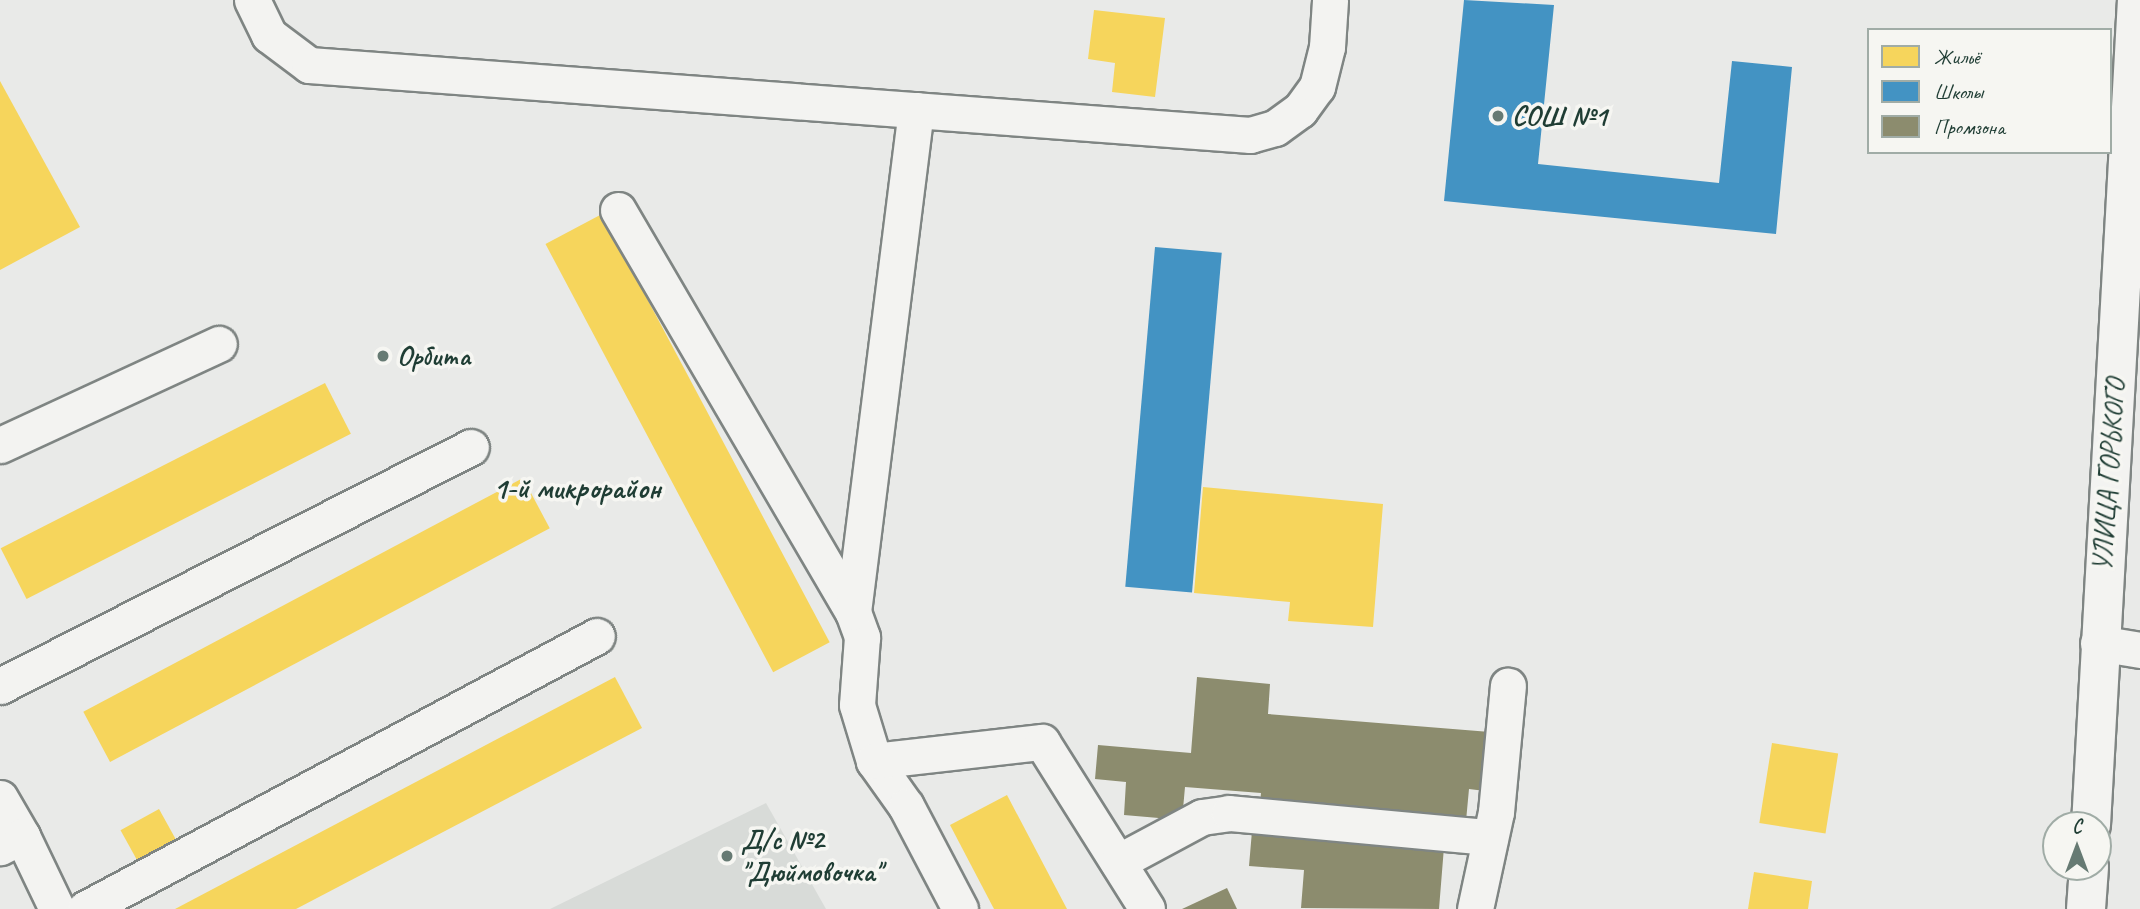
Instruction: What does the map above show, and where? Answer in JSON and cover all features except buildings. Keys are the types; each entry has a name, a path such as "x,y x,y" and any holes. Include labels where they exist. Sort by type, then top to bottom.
{"main road":[{"name":"УЛИЦА ГОРЬКОГО","path":"2092,811 2098,643 2137,107 2137,0"},
{"path":"2087,909 2088,881"}],"street":[{"path":"252,0 269,35 309,65 1250,135 1275,128 1300,110 1317,87 1327,47 1330,0"},
{"path":"853,612 916,110"},
{"path":"618,211 853,612 862,637 857,705 874,761 906,806 960,909"},
{"path":"0,445 219,344"},
{"path":"0,686 471,447"},
{"path":"85,909 597,636"},
{"path":"2098,643 2140,650"},
{"path":"1475,909 1490,837 1508,686"},
{"path":"874,761 1042,741 1147,909"},
{"path":"0,798 11,842 57,909"},
{"path":"1118,862 1202,817 1229,813 1490,837"}],"shaded area":[{"name":"Д/с №2 \"Дюймовочка\"","path":"766,803 826,909 550,909"}],"place":[{"name":"СОШ №1","path":"1498,116"},
{"name":"Орбита","path":"383,356"},
{"name":"Д/с №2 \"Дюймовочка\"","path":"727,856"}],"district":[{"name":"1-й микрорайон","path":"577,488"}]}
